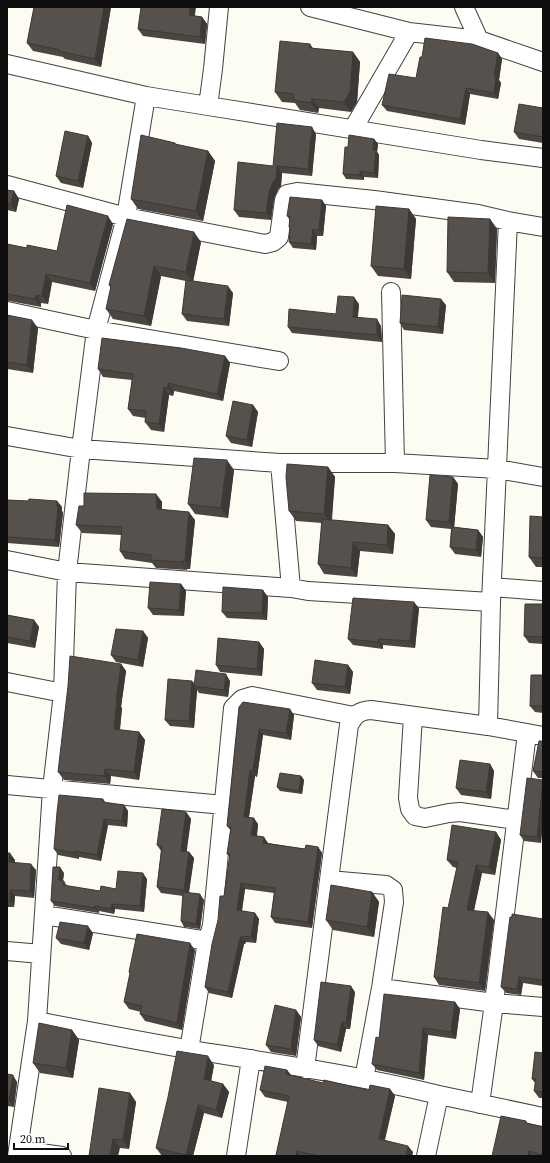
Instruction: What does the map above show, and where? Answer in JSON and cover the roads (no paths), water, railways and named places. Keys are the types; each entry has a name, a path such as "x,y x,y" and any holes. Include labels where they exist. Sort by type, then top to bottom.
{"street":[{"path":"208,106 219,7"},
{"path":"310,7 409,32 479,40 543,62"},
{"path":"464,7 479,40"},
{"path":"353,129 409,32"},
{"path":"7,64 146,96 481,150 543,158"},
{"path":"62,1156 18,1153 37,1021 52,789 63,693 67,572 81,449 96,330 126,217 146,96"},
{"path":"7,185 126,217 265,244 273,242 279,237 284,200 287,194 297,192 478,214 543,227"},
{"path":"488,726 508,221"},
{"path":"391,292 395,463"},
{"path":"7,311 96,330 279,361"},
{"path":"7,436 81,449 280,463 395,463 497,469 543,477"},
{"path":"280,463 291,588"},
{"path":"7,560 67,572 308,590 492,595 543,591"},
{"path":"7,682 63,693"},
{"path":"190,1050 212,925 233,708 242,699 252,696 354,716"},
{"path":"305,1068 349,725 354,716 362,711 371,710 488,726 535,735 516,820 480,1104"},
{"path":"413,716 408,798 410,809 415,816 425,818 460,812 516,820"},
{"path":"7,785 224,805"},
{"path":"329,880 386,885 393,890 394,902 381,988 364,1079"},
{"path":"44,915 208,941"},
{"path":"7,951 41,954"},
{"path":"381,988 494,1003 543,1006"},
{"path":"37,1021 190,1050 305,1068 407,1087 543,1117"},
{"path":"236,1156 251,1059"},
{"path":"426,1156 439,1095"}]}
